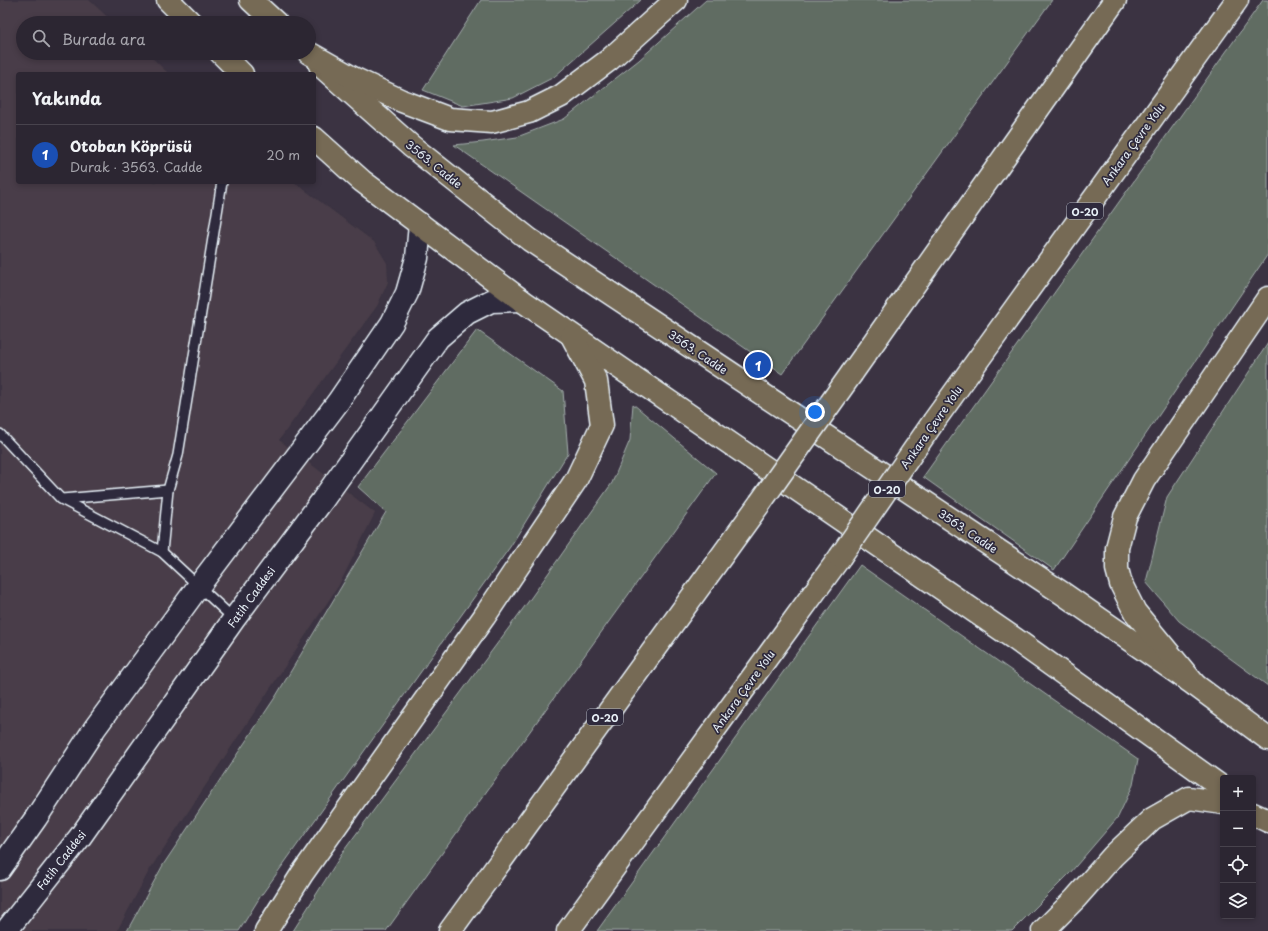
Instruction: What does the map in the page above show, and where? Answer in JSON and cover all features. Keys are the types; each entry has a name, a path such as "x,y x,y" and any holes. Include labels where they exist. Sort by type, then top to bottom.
{"main road":[{"path":"168,0 184,16"},
{"path":"316,57 353,78 402,101 450,119 492,122 529,112 561,96 609,60 676,0"},
{"name":"O-20","path":"450,931 760,503 1115,0"},
{"name":"Ankara Çevre Yolu","path":"568,931 840,556 934,422 1237,0"},
{"path":"228,60 239,72"},
{"name":"3563. Cadde","path":"316,60 411,146 530,240 1062,593 1195,685 1267,738"},
{"path":"316,140 362,180 521,300 1015,639 1220,786"},
{"path":"1195,685 1135,612 1121,584 1117,569 1117,548 1125,517 1144,480 1268,298"},
{"path":"266,931 302,874 484,617 576,480 602,425 596,381 572,336"},
{"path":"1043,931 1075,899 1112,856 1152,819 1189,798 1220,803"},
{"path":"1254,811 1268,820"},
{"path":"1256,815 1268,820"}],"street":[{"path":"0,868 36,818 95,728 198,587 338,402 392,323 407,293 417,258 420,224"},
{"name":"Fatih Caddesi","path":"6,931 80,837 234,619 322,501 438,338 466,314 491,301 521,300"}],"lane":[{"path":"162,552 168,490 178,455 222,184"},
{"path":"0,434 61,499 162,552 234,619"},
{"path":"61,499 168,490"}],"shaded area":[{"path":"0,0 89,0 106,16 16,16 16,60 154,60 167,72 16,72 16,184 297,184 374,242 387,263 388,282 377,306 279,440 375,513 339,585 150,869 117,931 0,931"},
{"path":"481,0 641,0 554,77 513,98 463,106 423,90"},
{"path":"706,0 1052,0 782,374 454,145 517,137 564,119 639,60"},
{"path":"1263,0 1268,0 1268,254 1054,570 923,477"},
{"path":"477,330 563,391 568,453 510,547 260,897 239,931 127,931 163,865 276,696 386,512 358,487"},
{"path":"1268,343 1268,686 1179,621 1146,582 1167,497"},
{"path":"633,404 716,473 386,931 293,931 345,849 528,602 612,483 630,440"},
{"path":"860,565 1138,759 1133,785 1118,817 1070,873 1012,931 597,931"}],"place":[{"name":"Otoban Köprüsü","path":"758,365"}]}
